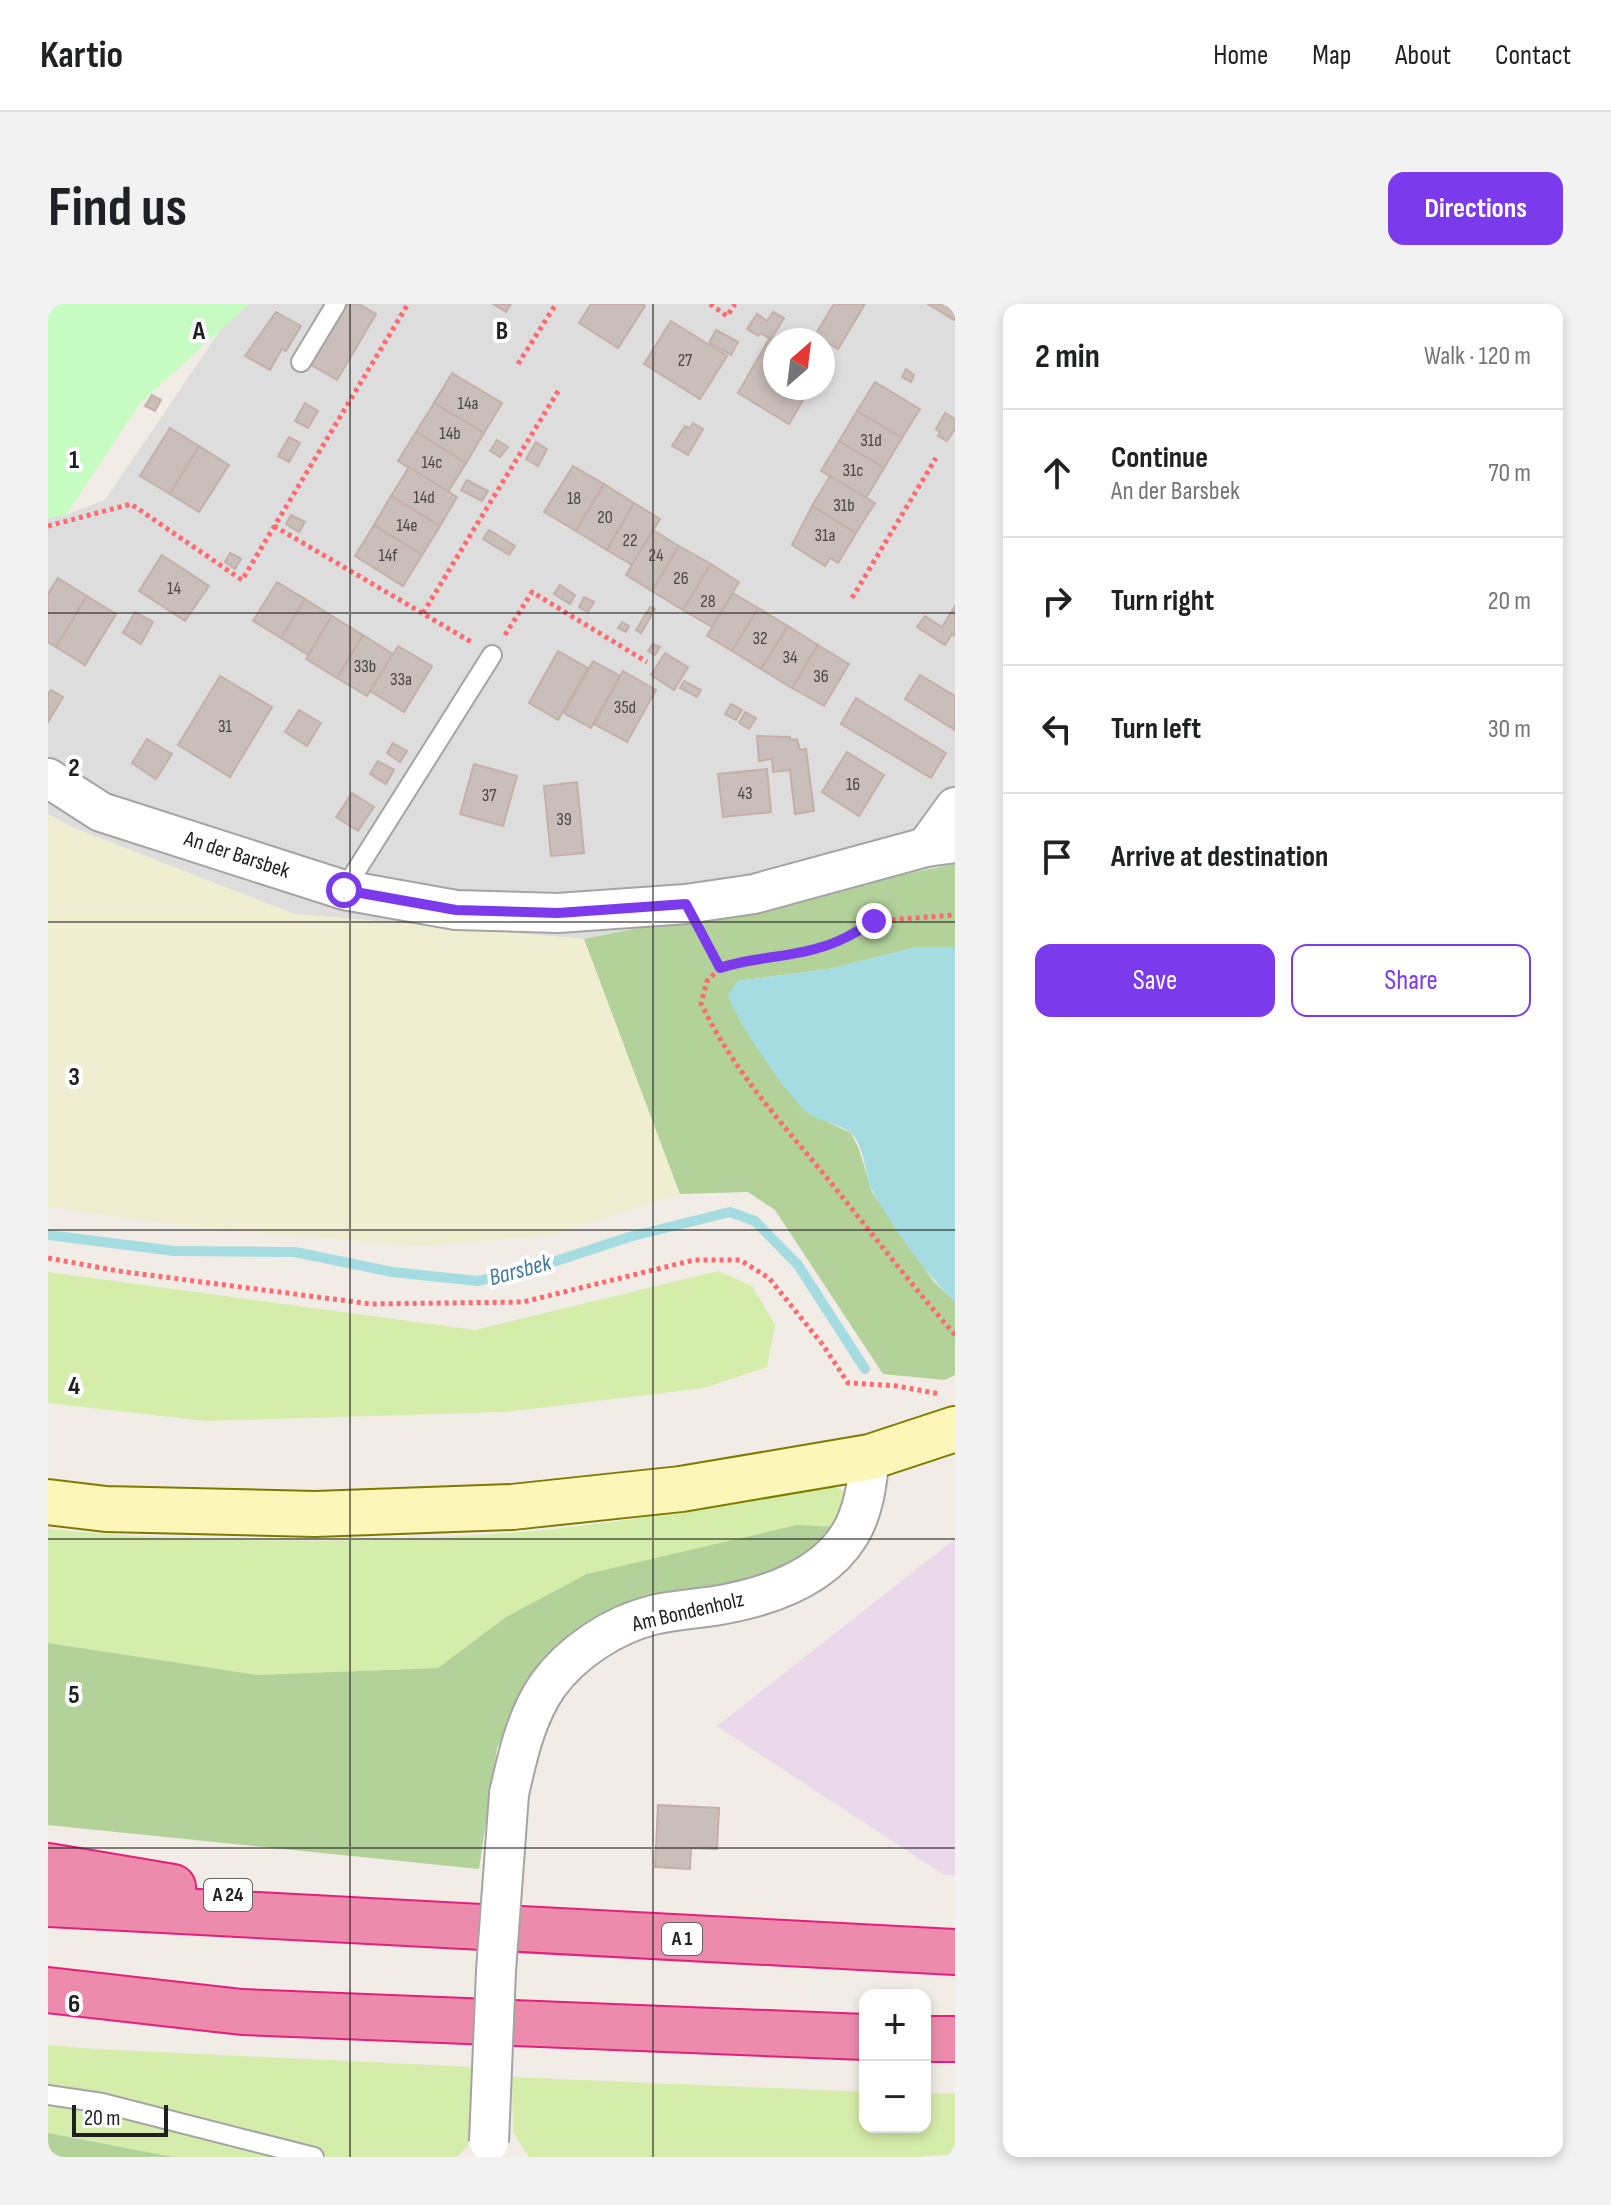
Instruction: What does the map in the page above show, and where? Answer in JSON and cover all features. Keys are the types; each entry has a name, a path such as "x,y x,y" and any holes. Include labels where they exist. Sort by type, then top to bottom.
{"highway":[{"name":"A 24","path":"48,1866 409,1925"},
{"name":"A 1","path":"48,1904 955,1952"},
{"path":"48,1990 242,2012 859,2037"},
{"path":"931,2039 955,2039"}],"main road":[{"path":"48,1502 106,1509 315,1514 512,1507 681,1489 870,1457 950,1412"}],"street":[{"name":"An der Barsbek","path":"48,778 101,812 344,890 456,910 558,913 686,904 754,894 940,845"},
{"path":"940,845 955,807"},
{"name":"Am Bondenholz","path":"490,2149 496,1971 509,1794 520,1744 547,1686 573,1658 611,1631 653,1615 718,1605 782,1588 827,1562 851,1533 856,1522 865,1498 870,1457"}],"lane":[{"path":"301,362 336,304"},
{"path":"344,890 492,655"},
{"path":"48,2095 102,2103 314,2157"}],"path":[{"path":"48,526 131,504 242,580 408,304"},
{"path":"518,364 556,304"},
{"path":"710,304 727,316 735,304"},
{"path":"423,613 560,388"},
{"path":"852,598 936,458"},
{"path":"274,526 492,655 532,592 647,662"},
{"path":"686,904 720,968"},
{"path":"955,915 874,921 846,939 816,949 720,968 707,981 701,1003 740,1070 955,1335"},
{"path":"48,1258 118,1271 371,1304 523,1302 694,1260 740,1260 769,1278 823,1345 848,1383 897,1386 950,1412"}],"shaded area":[{"path":"238,304 955,304 955,864 584,939 294,914 69,826 48,814 48,518 66,515 105,500"},
{"path":"48,814 69,826 294,914 584,939 680,1194 553,1235 420,1246 183,1226 48,1207"},
{"path":"955,1539 955,1875 944,1875 717,1726"}],"green space":[{"path":"48,304 249,304 140,403 66,515 48,518"},
{"path":"955,864 955,947 916,947 829,969 737,981 738,1017 780,1081 808,1113 851,1133 872,1192 934,1282 955,1301 955,1375 945,1380 883,1374 775,1210 748,1192 680,1194 584,939"},
{"path":"718,1271 752,1286 775,1325 767,1367 704,1388 505,1412 205,1421 48,1403 48,1272 475,1330"},
{"path":"828,1484 844,1491 848,1501 836,1527 506,1617 438,1668 257,1675 48,1643 48,1529 225,1540 463,1536 599,1524"},
{"path":"797,1525 836,1527 821,1552 779,1575 641,1600 605,1611 555,1647 527,1684 497,1748 479,1869 48,1825 48,1643 257,1675 438,1668 506,1617 587,1574"},
{"path":"48,2045 473,2067 468,2146 457,2157 174,2157 48,2133"},
{"path":"512,2077 859,2092 859,2133 931,2133 931,2094 955,2093 955,2154 918,2157 529,2157 513,2132"},
{"path":"48,2133 163,2155 174,2157 48,2157"}],"water":[{"path":"916,947 955,947 955,1301 921,1265 882,1208 871,1187 855,1138 846,1129 815,1117 802,1108 764,1059 728,995 737,981 829,969"}],"building":[{"path":"347,304 359,304 376,314 337,380 311,365"},
{"path":"493,304 511,304 506,312"},
{"path":"591,304 645,306 618,348 579,323"},
{"path":"834,304 865,304 838,349 835,347 835,328 819,328"},
{"path":"928,304 955,304 955,319 954,320"},
{"path":"276,312 301,326 270,370 245,356"},
{"path":"773,312 784,318 778,328 763,328 763,335 758,336 747,329 757,314 767,321"},
{"path":"671,321 727,356 700,399 644,364"},
{"path":"716,330 738,342 731,355 709,343"},
{"path":"763,349 763,400 803,400 789,424 738,393"},
{"path":"906,369 914,375 911,382 902,377"},
{"path":"452,373 502,403 484,433 434,403"},
{"path":"875,382 920,409 902,438 857,411"},
{"path":"152,395 161,400 155,411 145,406"},
{"path":"305,403 318,411 308,428 295,421"},
{"path":"434,403 484,433 466,463 416,432"},
{"path":"857,411 902,438 884,468 839,441"},
{"path":"945,413 955,419 955,429 947,441 938,436 940,432 936,429"},
{"path":"693,423 703,429 688,455 672,446 685,426 690,428"},
{"path":"170,428 199,446 170,494 140,476"},
{"path":"416,432 466,463 448,492 398,461"},
{"path":"289,437 300,443 289,462 278,456"},
{"path":"497,440 508,447 500,457 490,451"},
{"path":"839,441 884,468 866,498 821,471"},
{"path":"536,442 547,449 538,466 526,459"},
{"path":"199,446 229,465 199,512 170,494"},
{"path":"573,466 604,484 576,531 544,512"},
{"path":"409,467 457,497 440,526 391,496"},
{"path":"830,476 875,503 856,533 812,506"},
{"path":"467,480 488,491 482,501 461,490"},
{"path":"604,484 634,503 607,550 576,531"},
{"path":"391,496 440,526 422,555 374,525"},
{"path":"634,503 660,519 632,565 607,550"},
{"path":"812,506 856,533 838,563 830,558 825,566 792,545"},
{"path":"291,515 305,522 299,532 286,524"},
{"path":"374,525 422,555 403,586 355,556"},
{"path":"489,530 515,546 509,555 483,539"},
{"path":"653,530 679,546 652,591 626,575"},
{"path":"679,546 711,564 683,610 652,591"},
{"path":"230,553 241,559 235,569 225,562"},
{"path":"162,555 209,586 185,621 139,591"},
{"path":"711,564 739,582 712,627 683,610"},
{"path":"58,578 87,596 56,647 48,642 48,594"},
{"path":"277,582 305,599 281,638 253,621"},
{"path":"560,585 575,595 570,604 554,594"},
{"path":"733,593 758,608 732,651 707,636"},
{"path":"87,596 116,614 85,665 56,647"},
{"path":"584,597 594,602 588,612 579,607"},
{"path":"305,599 332,616 308,655 281,638"},
{"path":"955,606 955,636 952,634 945,645 917,627 925,616 942,627"},
{"path":"650,607 655,609 641,633 636,630"},
{"path":"758,608 788,626 761,669 732,651"},
{"path":"135,612 153,622 141,644 123,633"},
{"path":"332,616 363,635 337,678 306,659"},
{"path":"622,622 629,626 626,632 618,628"},
{"path":"788,626 818,645 792,688 761,669"},
{"path":"363,635 393,654 367,696 337,678"},
{"path":"653,644 660,647 655,655 648,651"},
{"path":"818,645 849,664 824,706 792,688"},
{"path":"398,646 432,666 404,712 370,691"},
{"path":"558,651 588,668 558,720 529,703"},
{"path":"665,653 688,667 674,690 651,675"},
{"path":"593,661 620,676 591,728 564,713"},
{"path":"623,671 656,690 627,742 594,724"},
{"path":"920,675 955,696 955,730 905,699"},
{"path":"220,676 272,707 230,777 178,745"},
{"path":"684,681 701,690 697,697 680,688"},
{"path":"51,690 63,697 48,722 48,694"},
{"path":"856,698 946,753 931,778 841,724"},
{"path":"731,704 742,710 736,720 725,714"},
{"path":"299,710 321,723 307,746 285,732"},
{"path":"745,712 756,718 749,729 739,723"},
{"path":"757,736 790,737 790,740 797,739 800,750 806,749 814,811 795,814 790,770 773,772 772,759 759,761"},
{"path":"147,739 172,754 156,779 132,763"},
{"path":"393,743 407,751 400,762 387,753"},
{"path":"847,752 884,775 859,816 822,792"},
{"path":"378,761 394,770 386,784 370,774"},
{"path":"474,764 517,776 503,826 460,814"},
{"path":"767,769 771,812 723,817 718,774"},
{"path":"577,782 584,853 551,856 544,786"},
{"path":"352,793 374,807 358,831 336,817"},
{"path":"658,1805 719,1808 717,1849 691,1848 690,1869 655,1867"}],"waterway":[{"name":"Barsbek","path":"48,1235 174,1251 295,1252 392,1272 478,1281 550,1263 629,1237 730,1212 755,1221 798,1265 865,1369"}],"route":[{"path":"344,890 456,910 558,913 686,904 720,968 816,949 846,939 874,921"}]}
